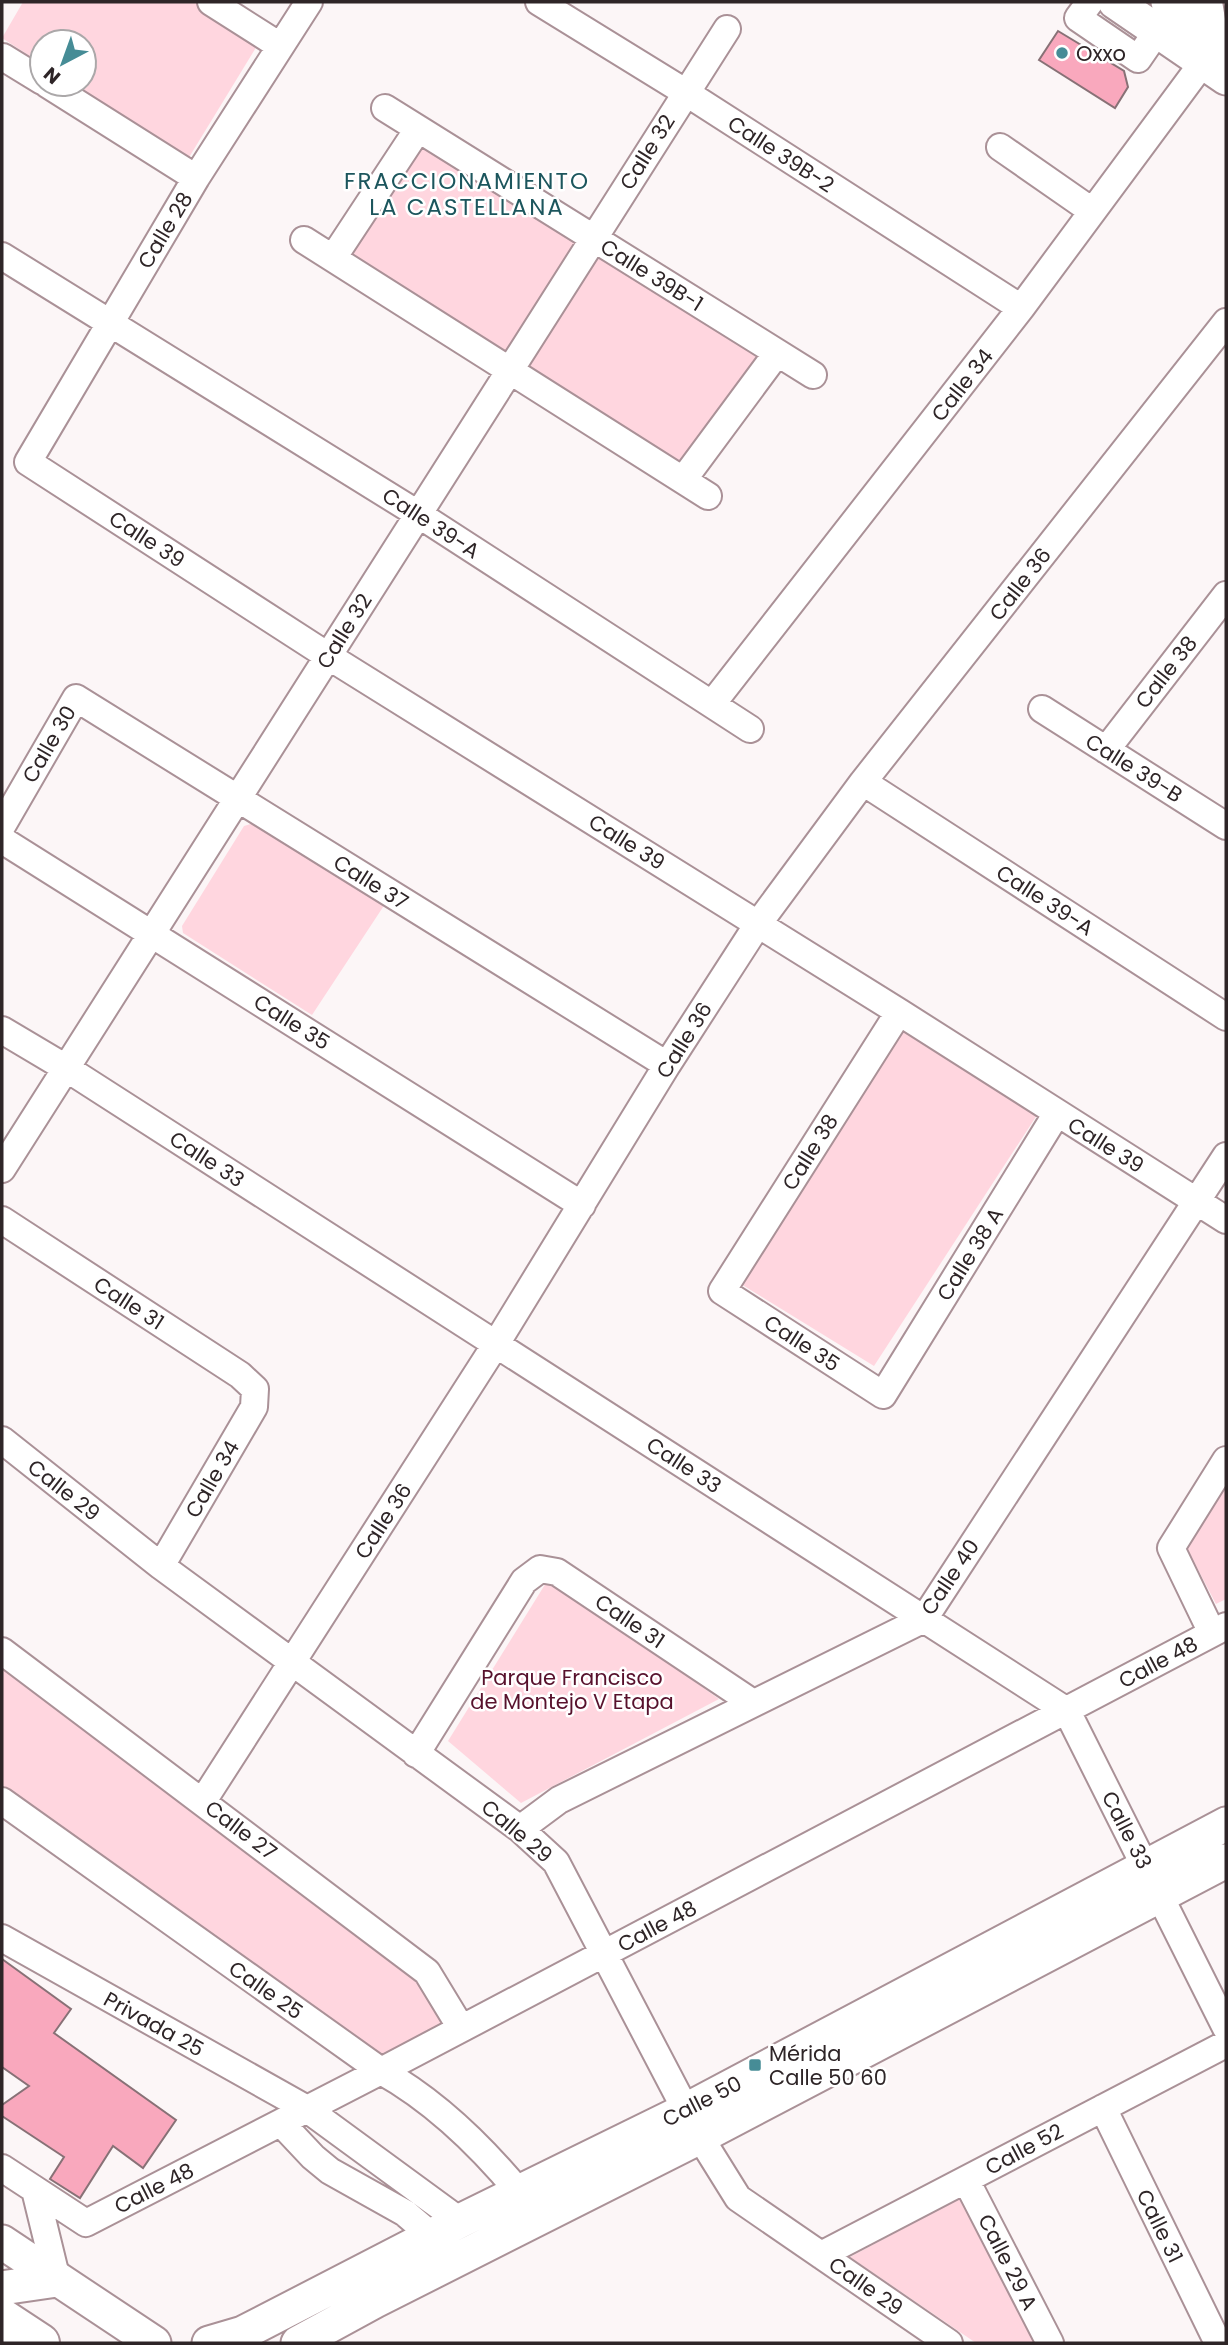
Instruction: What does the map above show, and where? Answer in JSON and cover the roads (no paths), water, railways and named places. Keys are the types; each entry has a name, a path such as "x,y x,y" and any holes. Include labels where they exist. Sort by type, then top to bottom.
{"highway":[{"path":"2,2318 40,2343"}],"main road":[{"path":"1115,2 1163,16 1216,43"},
{"name":"Calle 50","path":"299,2343 693,2124 1153,1882 1226,1824"},
{"name":"Calle 50","path":"1153,1882 1226,1861"},
{"name":"Calle 50","path":"209,2343 243,2333 519,2192 693,2124"},
{"path":"7,2242 57,2280 154,2343"},
{"path":"2,2288 57,2280"},
{"path":"342,2343 375,2301"}],"street":[{"path":"211,2 281,46"},
{"name":"Calle 28","path":"28,462 197,178 309,2"},
{"name":"Calle 39B-2","path":"539,2 685,92 1021,308"},
{"path":"1090,2 1078,18 1138,60 1163,16"},
{"name":"Calle 32","path":"2,1169 727,29"},
{"name":"Calle 34","path":"712,704 1021,308 1216,43"},
{"path":"3,57 28,72"},
{"path":"69,98 197,178"},
{"name":"Calle 39B-1","path":"385,108 813,375"},
{"path":"333,258 418,129"},
{"path":"1000,146 1092,211"},
{"path":"304,240 708,496"},
{"name":"Calle 39-A","path":"2,256 418,514 750,729"},
{"name":"Calle 36","path":"203,1801 496,1345 667,1065 758,924 863,782 1226,322"},
{"path":"682,480 777,353"},
{"name":"Calle 39","path":"28,462 328,656 899,1012 1226,1220"},
{"name":"Calle 38","path":"1107,750 1226,595"},
{"name":"Calle 37","path":"76,698 667,1065"},
{"name":"Calle 30","path":"2,826 76,698"},
{"name":"Calle 39-B","path":"1042,709 1226,827"},
{"name":"Calle 39-A","path":"863,782 1226,1017"},
{"name":"Calle 35","path":"2,840 582,1205"},
{"name":"Calle 38","path":"722,1291 899,1012"},
{"name":"Calle 33","path":"2,1030 66,1068 1067,1711 1226,2028"},
{"name":"Calle 38 A","path":"883,1395 1057,1113"},
{"name":"Calle 40","path":"520,1829 559,1800 924,1619 1226,1156"},
{"name":"Calle 31","path":"2,1220 240,1376 255,1389"},
{"name":"Calle 35","path":"722,1291 883,1395"},
{"name":"Calle 34","path":"161,1566 254,1407 255,1389"},
{"name":"Calle 29","path":"2,1440 161,1566 520,1829 556,1863 693,2124 738,2198 950,2343"},
{"path":"1219,1629 1171,1548 1226,1460"},
{"name":"Calle 31","path":"416,1754 524,1581 540,1569 557,1572 753,1703"},
{"name":"Calle 48","path":"35,2190 86,2223 605,1954 1219,1629"},
{"name":"Calle 27","path":"2,1651 427,1972 461,2028"},
{"name":"Calle 25","path":"2,1801 381,2071 408,2086 485,2151 519,2192"},
{"name":"Privada 25","path":"2,1938 307,2109"},
{"name":"Calle 52","path":"821,2255 1226,2044"},
{"name":"Calle 31","path":"1103,2108 1217,2343"},
{"path":"307,2109 445,2228"},
{"path":"281,2123 330,2171 405,2213 445,2228"},
{"path":"2,2168 35,2190 57,2280"},
{"name":"Calle 29 A","path":"965,2180 1050,2343"}],"place":[{"name":"Oxxo","path":"1062,53"},
{"name":"Mérida Calle 50 60","path":"755,2065"}],"district":[{"name":"FRACCIONAMIENTO LA CASTELLANA","path":"467,194"}],"park label":[{"name":"Parque Francisco de Montejo V Etapa","path":"572,1689"}]}
